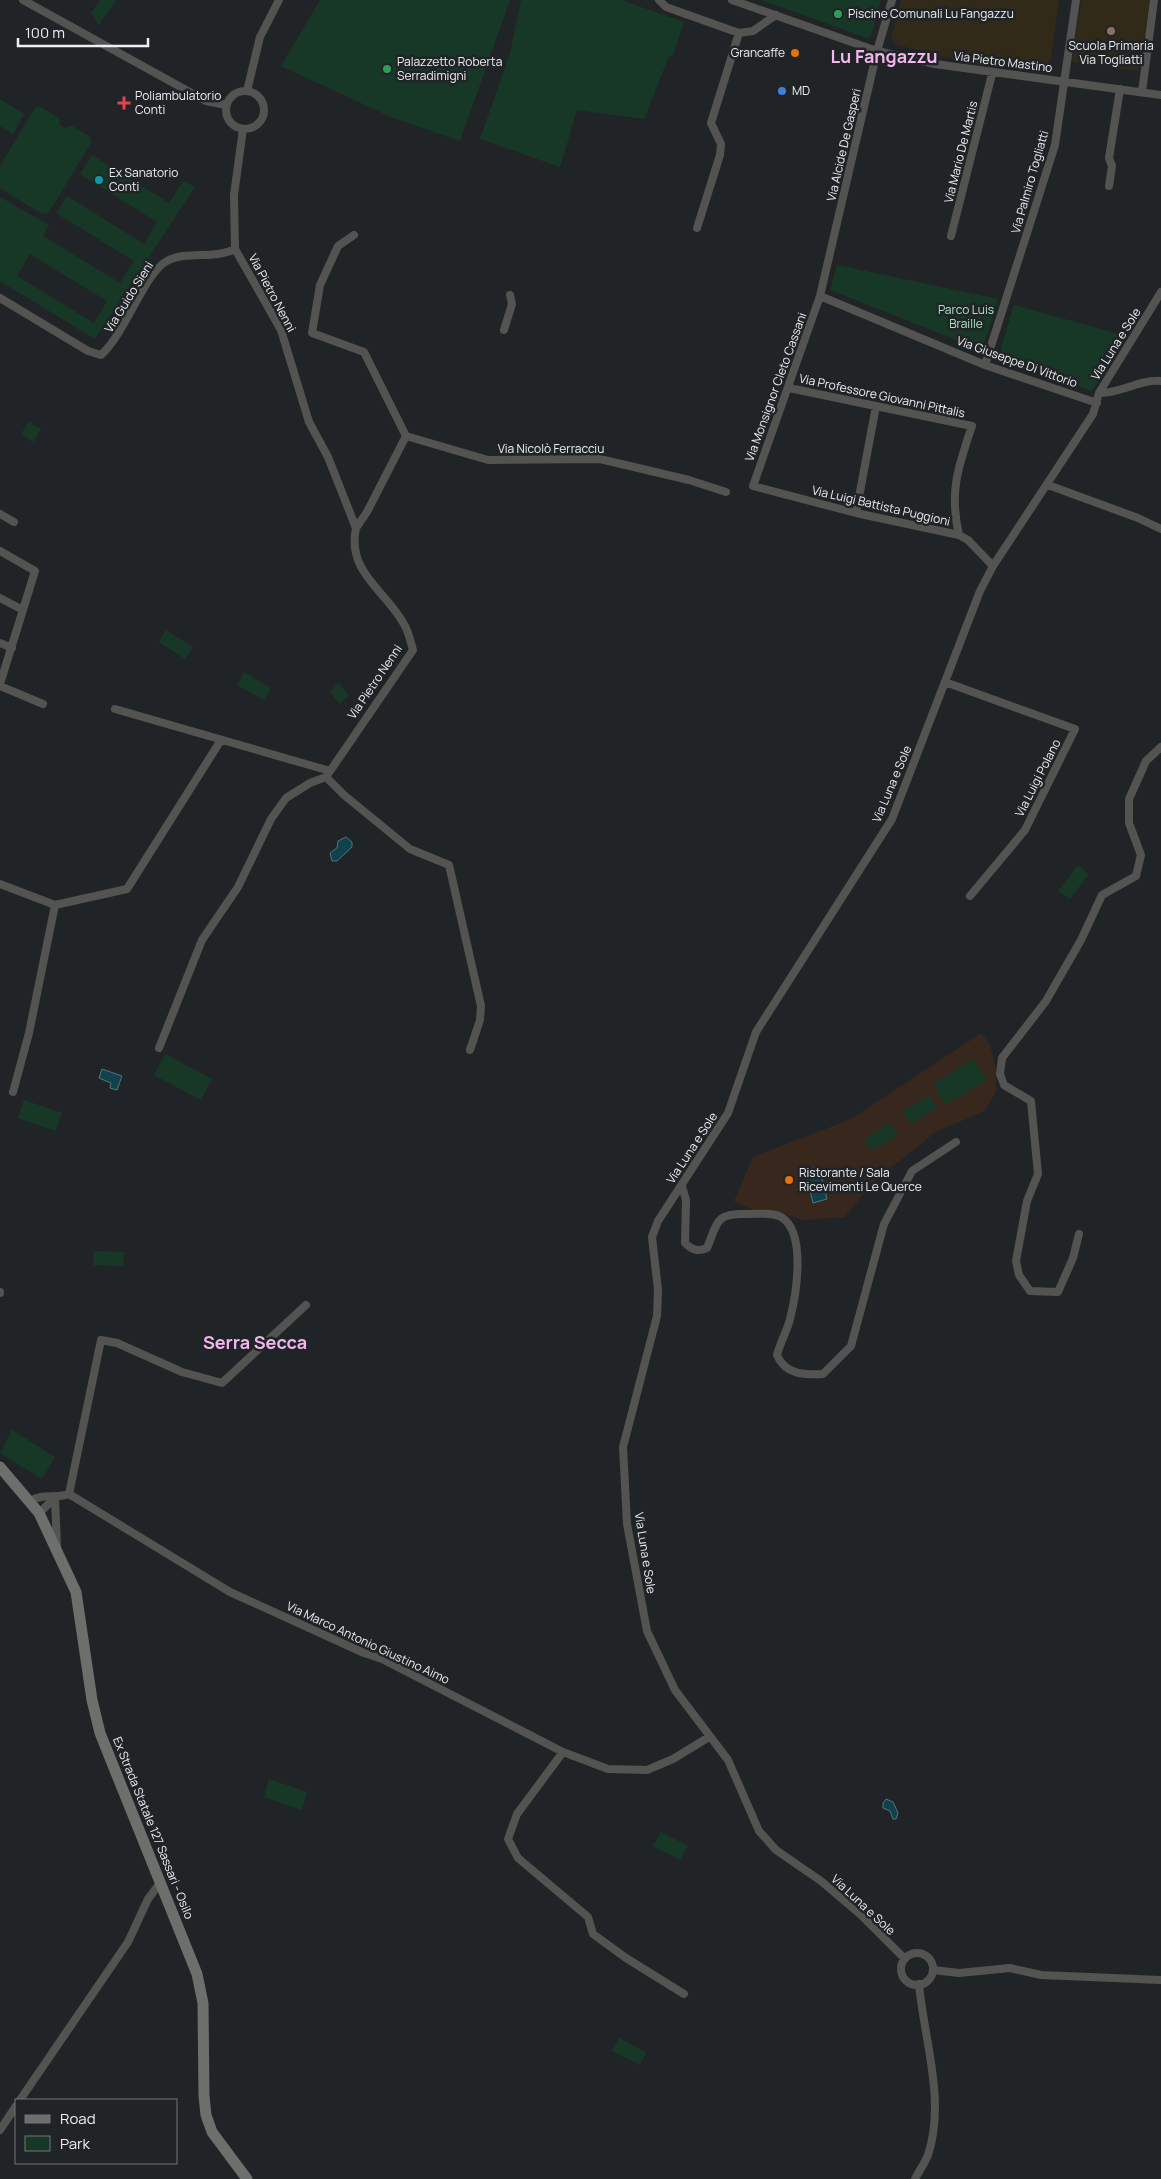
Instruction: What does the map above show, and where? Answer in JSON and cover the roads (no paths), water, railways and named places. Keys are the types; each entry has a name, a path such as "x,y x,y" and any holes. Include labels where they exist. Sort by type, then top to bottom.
{"main road":[{"name":"Ex Strada Statale 127 Sassari - Osilo","path":"0,1467 31,1501 39,1513 76,1592 92,1700 100,1733 198,1974 203,2003 206,2115 212,2132 247,2179"}],"street":[{"path":"23,0 90,34 206,101 226,105"},
{"path":"247,91 260,36 279,0"},
{"path":"659,0 666,7 739,33 753,31 776,15"},
{"name":"Via Pietro Mastino","path":"732,0 877,51 935,64 992,74 1065,81 1161,96"},
{"name":"Via Alcide De Gasperi","path":"820,296 877,51 892,0"},
{"name":"Via Palmiro Togliatti","path":"985,365 1055,145 1076,0"},
{"path":"1142,92 1154,0"},
{"path":"696,228 722,144 711,122 739,33"},
{"name":"Via Mario De Martis","path":"951,236 992,74"},
{"path":"1109,186 1112,166 1109,158 1120,89"},
{"path":"247,91 257,95 264,110 260,122 243,129 229,121 226,105 232,96 247,91"},
{"name":"Via Pietro Nenni","path":"243,129 234,195 235,249 281,330 309,422 328,457 356,528 353,540 360,566 406,627 413,650 328,774"},
{"path":"354,235 338,246 320,284 312,333 364,352 406,436 367,512 356,528"},
{"name":"Via Guido Sieni","path":"0,298 88,351 101,355 112,345 154,273 166,261 175,258 225,254 235,249"},
{"name":"Via Luna e Sole","path":"905,1959 861,1915 821,1880 776,1850 759,1831 728,1760 675,1690 647,1631 627,1524 623,1447 657,1316 658,1290 652,1236 658,1221 728,1113 756,1032 892,819 980,591 993,566 1094,414 1099,393 1161,292"},
{"path":"504,330 512,304 510,295"},
{"name":"Via Giuseppe Di Vittorio","path":"820,296 985,365 1096,403"},
{"name":"Via Monsignor Cleto Cassani","path":"753,486 820,296"},
{"path":"1099,393 1112,394 1126,386 1154,380 1161,381"},
{"name":"Via Professore Giovanni Pittalis","path":"789,388 972,426 956,475 954,513 959,535"},
{"path":"856,513 876,406"},
{"name":"Via Nicolò Ferracciu","path":"406,436 488,460 600,459 689,480 726,492"},
{"path":"1048,485 1138,518 1161,529"},
{"name":"Via Luigi Battista Puggioni","path":"753,486 856,513 959,535 968,540 993,566"},
{"path":"0,514 14,522"},
{"path":"0,551 35,571 1,688 43,704"},
{"path":"0,598 23,610"},
{"path":"0,643 12,648"},
{"name":"Via Luigi Polano","path":"945,682 1075,729 1024,830 970,896"},
{"path":"115,709 328,774 344,795 410,848 449,865 481,1006 480,1020 470,1050"},
{"path":"0,884 56,905 127,889 221,740"},
{"path":"1080,1234 1073,1258 1058,1292 1030,1291 1019,1275 1016,1261 1027,1201 1038,1174 1032,1100 1004,1085 1000,1074 1002,1058 1046,1001 1081,940 1102,895 1136,876 1141,856 1129,823 1129,799 1146,761 1161,747"},
{"path":"159,1048 202,940 238,887 271,819 286,798 310,782 328,774"},
{"path":"13,1092 29,1033 56,905"},
{"path":"682,1186 686,1200 685,1243 693,1249 700,1251 707,1248 714,1228 720,1218 730,1213 770,1215 782,1218 791,1229 799,1261 790,1320 782,1337 778,1355 780,1360 791,1371 805,1376 823,1374 852,1346 884,1224 912,1171 956,1142"},
{"path":"31,1501 36,1497 55,1498 69,1494 101,1340 117,1342 182,1372 222,1383 306,1305"},
{"name":"Via Marco Antonio Giustino Aimo","path":"69,1494 230,1592 364,1653 382,1659 563,1752 608,1769 647,1770 673,1759 709,1737"},
{"path":"39,1513 55,1498"},
{"path":"55,1498 57,1550"},
{"path":"563,1752 518,1814 508,1839 518,1858 588,1917 593,1934 626,1958 684,1994"},
{"path":"21,2099 66,2030 128,1942 148,1899 160,1883"},
{"path":"913,1953 923,1954 931,1960 933,1970 928,1980 914,1984 905,1978 902,1969 905,1959 913,1953"},
{"path":"933,1970 959,1973 1010,1968 1041,1975 1161,1980"},
{"path":"915,2179 928,2156 934,2121 934,2087 919,1984"},
{"path":"0,2130 15,2108"}],"water":[{"path":"346,837 352,842 352,847 337,861 332,861 330,853 337,848 338,841"},
{"path":"102,1069 122,1076 117,1090 110,1088 111,1083 99,1078"},
{"path":"819,1167 827,1199 813,1203 805,1170"},
{"path":"886,1799 893,1802 898,1813 896,1819 893,1819 890,1811 883,1808 883,1803"}],"place":[{"name":"Piscine Comunali Lu Fangazzu","path":"838,14"},
{"name":"Scuola Primaria Via Togliatti","path":"1111,31"},
{"name":"Grancaffe","path":"795,53"},
{"name":"Palazzetto Roberta Serradimigni","path":"387,69"},
{"name":"MD","path":"782,91"},
{"name":"Poliambulatorio Conti","path":"124,103"},
{"name":"Ex Sanatorio Conti","path":"99,180"},
{"name":"Ristorante / Sala Ricevimenti Le Querce","path":"789,1180"}],"district":[{"name":"Lu Fangazzu","path":"884,57"},
{"name":"Serra Secca","path":"255,1343"}],"park label":[{"name":"Parco Luis Braille","path":"966,317"}]}
